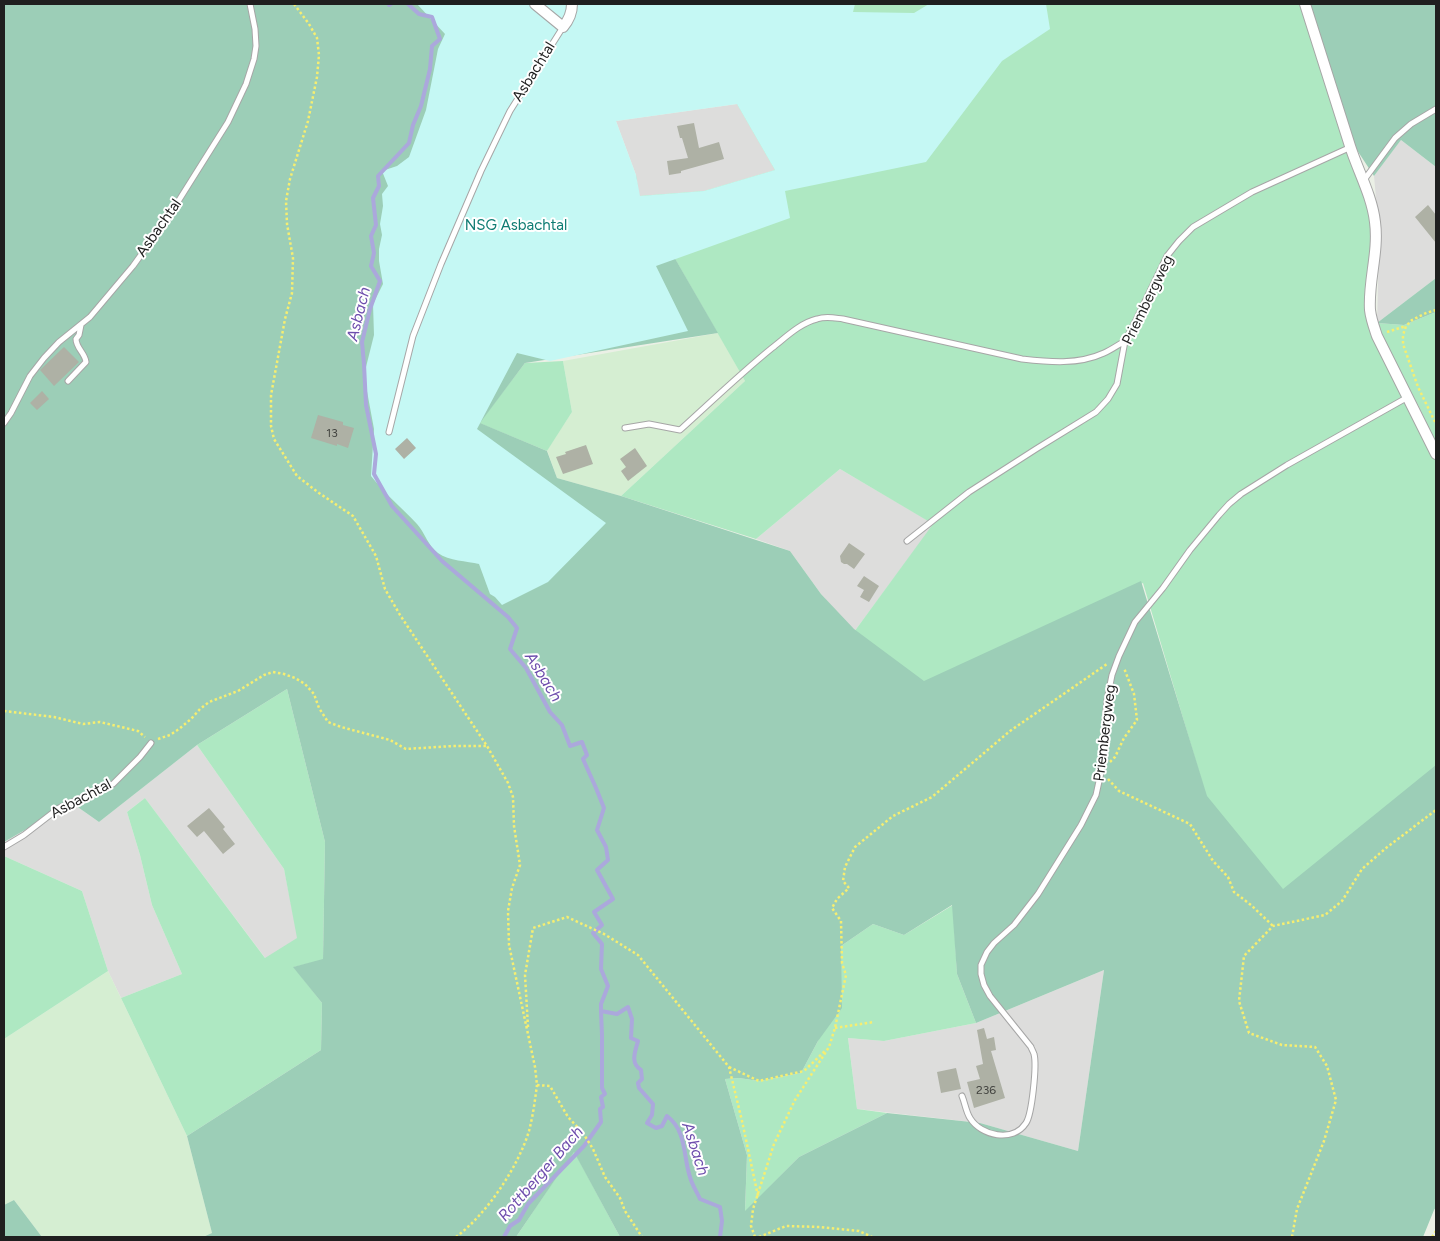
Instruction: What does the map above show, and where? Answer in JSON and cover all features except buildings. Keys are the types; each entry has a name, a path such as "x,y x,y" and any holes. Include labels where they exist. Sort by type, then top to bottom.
{"street":[{"name":"Asbachtal","path":"535,4 563,27"},
{"path":"563,27 572,11 572,4"},
{"path":"1305,4 1351,147 1364,180 1375,222 1376,248 1370,312 1377,336 1436,454"}],"lane":[{"name":"Asbachtal","path":"4,423 30,376 44,358 59,342 90,318 133,266 169,216 228,122 246,84 254,59 256,46 255,29 250,4"},
{"name":"Asbachtal","path":"389,432 412,336 441,264 481,171 510,111 563,27"},
{"path":"1364,180 1395,138 1411,124 1436,109"},
{"name":"Priembergweg","path":"907,541 969,492 1096,412 1108,399 1117,384 1125,341 1167,256 1193,227 1252,192 1351,147"},
{"path":"626,428 649,424 680,430 773,347 804,324 816,319 829,317 843,319 1022,359 1049,362 1076,362 1091,358 1105,353 1125,341"},
{"path":"68,381 86,362 76,343 81,324"},
{"name":"Priembergweg","path":"962,1096 969,1118 977,1127 997,1135 1008,1135 1017,1132 1030,1116 1035,1065 1034,1054 1031,1047 990,996 981,974 982,965 987,952 994,943 1014,925 1038,894 1081,825 1096,795 1101,772 1107,700 1112,675 1135,622 1190,550 1229,504 1241,494 1287,465 1408,397"},
{"name":"Asbachtal","path":"4,847 24,836 60,808 113,784 151,743"}],"path":[{"path":"294,4 317,38 319,55 317,77 308,121 290,179 286,200 287,224 293,258 292,293 285,318 270,395 271,426 274,439 297,476 353,516 376,556 385,589 400,615 488,746 508,783 513,797 514,826 520,864 512,888 508,911 509,945 535,1067 537,1085 534,1109 528,1132 514,1165 499,1191 483,1213 456,1237"},
{"path":"1377,336 1406,326 1412,320 1436,310"},
{"path":"1406,326 1403,344 1418,387 1436,424"},
{"path":"755,1237 751,1226 753,1209 774,1144 795,1100 829,1047 835,1028 846,975 842,963 842,921 832,908 837,899 849,888 843,881 845,867 855,847 893,816 932,798 1010,731 1119,656 1134,694 1137,720 1124,738 1115,757 1101,772 1120,791 1190,824 1213,861 1228,877 1234,892 1273,926"},
{"path":"4,711 54,717 83,724 100,722 138,731 151,743 179,729 209,702 238,691 264,675 273,672 295,678 305,684 314,694 319,708 328,722 341,727 390,740 406,749 488,746"},
{"path":"1292,1237 1297,1209 1324,1141 1336,1100 1327,1066 1314,1047 1282,1045 1249,1032 1239,1002 1244,956 1273,926 1325,915 1342,901 1362,869 1436,810"},
{"path":"528,1034 525,975 533,928 567,917 604,934 638,954 729,1067 758,1197"},
{"path":"835,1028 874,1022"},
{"path":"729,1067 759,1081 804,1071 829,1047"},
{"path":"537,1085 550,1086 568,1117 583,1133 593,1149 605,1177 620,1198 624,1211 642,1237"},
{"path":"759,1237 786,1226 795,1226 859,1231 872,1237"},
{"path":"1432,1237 1436,1231"}],"shaded area":[{"path":"737,104 775,170 704,191 639,196 636,175 616,121"},
{"path":"1401,140 1436,167 1436,278 1377,323 1379,246 1374,176"},
{"path":"840,469 934,524 854,632 821,594 790,551 756,539"},
{"path":"197,745 284,869 298,938 266,959 145,798 127,812 152,905 182,974 121,998 108,971 82,891 4,856 4,842 72,803 99,822"},
{"path":"1104,970 1078,1151 980,1123 857,1109 848,1038 884,1041 976,1023"}],"green space":[{"path":"4,4 426,4 453,30 515,288 636,175 639,196 718,333 525,363 480,423 547,451 557,478 621,496 790,551 821,594 854,629 924,681 1141,581 1207,796 1283,889 1436,765 1436,1207 1423,1237 620,1237 574,1152 516,1237 203,1237 212,1233 187,1136 321,1050 322,1003 293,967 323,959 325,842 287,689 197,745 99,822 72,803 4,842","holes":["952,905 957,974 976,1023 1104,970 1078,1151 980,1123 887,1113 799,1157 745,1211 747,1155 725,1079 739,1078 759,1081 801,1073 818,1041 842,1008 841,946 873,924 904,935"]},
{"name":"NSG Asbachtal","path":"417,4 855,4 853,12 914,13 929,4 1046,4 1050,29 1002,61 926,162 785,191 790,218 656,266 688,331 550,361 517,353 477,429 606,523 548,582 502,605 490,594 479,564 453,559 438,553 417,524 371,476 374,429 364,375 374,335 373,304 383,284 379,261 382,235 380,224 383,206 382,194 388,186 382,171 397,166 409,157 426,110 438,49 445,34","holes":["737,104 775,170 704,191 640,196 636,175 616,121"]},
{"path":"658,4 1300,4 1373,222 1368,291 1377,323 1404,325 1436,312 1436,443 1418,405 1378,338 1401,390 1436,460 1436,768 1284,892 1207,799 1143,583 925,684 854,632 933,524 840,469 756,539 621,496 745,381 639,196 704,191 775,170 737,104"},
{"path":"1309,4 1436,4 1436,167 1401,140 1374,176 1353,144"},
{"path":"1436,278 1436,312 1404,325 1377,323"},
{"path":"718,333 745,381 621,496 557,478 547,450 572,412 563,361"},
{"path":"563,361 572,412 547,451 479,423 525,363"},
{"path":"287,689 325,842 323,960 294,967 322,1003 321,1050 187,1136 121,998 182,974 152,905 127,812 145,798 265,958 297,938 284,869 197,745"},
{"path":"4,856 82,891 108,971 4,1039"},
{"path":"953,905 957,974 976,1023 884,1041 848,1038 857,1109 887,1113 799,1157 745,1212 747,1155 725,1079 739,1078 759,1081 801,1073 818,1041 841,946 873,924 904,935"},
{"path":"108,971 187,1136 212,1233 203,1237 42,1237 14,1200 4,1205 4,1039"},
{"path":"574,1151 620,1237 516,1237"},
{"path":"14,1200 42,1237 4,1237 4,1205"}],"waterway":[{"name":"Asbach","path":"408,4 419,14 432,17 440,39 432,46 430,69 409,143 378,176 379,186 373,198 376,225 371,236 374,253 371,266 380,281 370,309 362,342 366,405 376,454 374,474 392,506 442,561 508,617 517,628 510,649 526,668 550,712 562,725 570,746 582,742 587,755 583,759 604,808 597,830 606,847 608,860 597,870 613,899 594,912 602,925 593,933 602,944 601,969 608,986 601,1004 601,1011 617,1014 628,1007 632,1019 631,1038 638,1041 634,1061 641,1070 642,1079 638,1083 639,1088 653,1104 652,1115 647,1123 656,1128 662,1126 667,1116 678,1129 691,1180 700,1199 720,1207 722,1221 720,1237"},
{"name":"Rottberger Bach","path":"504,1237 510,1226 519,1220 528,1204 584,1146 601,1122 600,1109 603,1107 601,1097 605,1094 602,1088 601,1011"}]}
